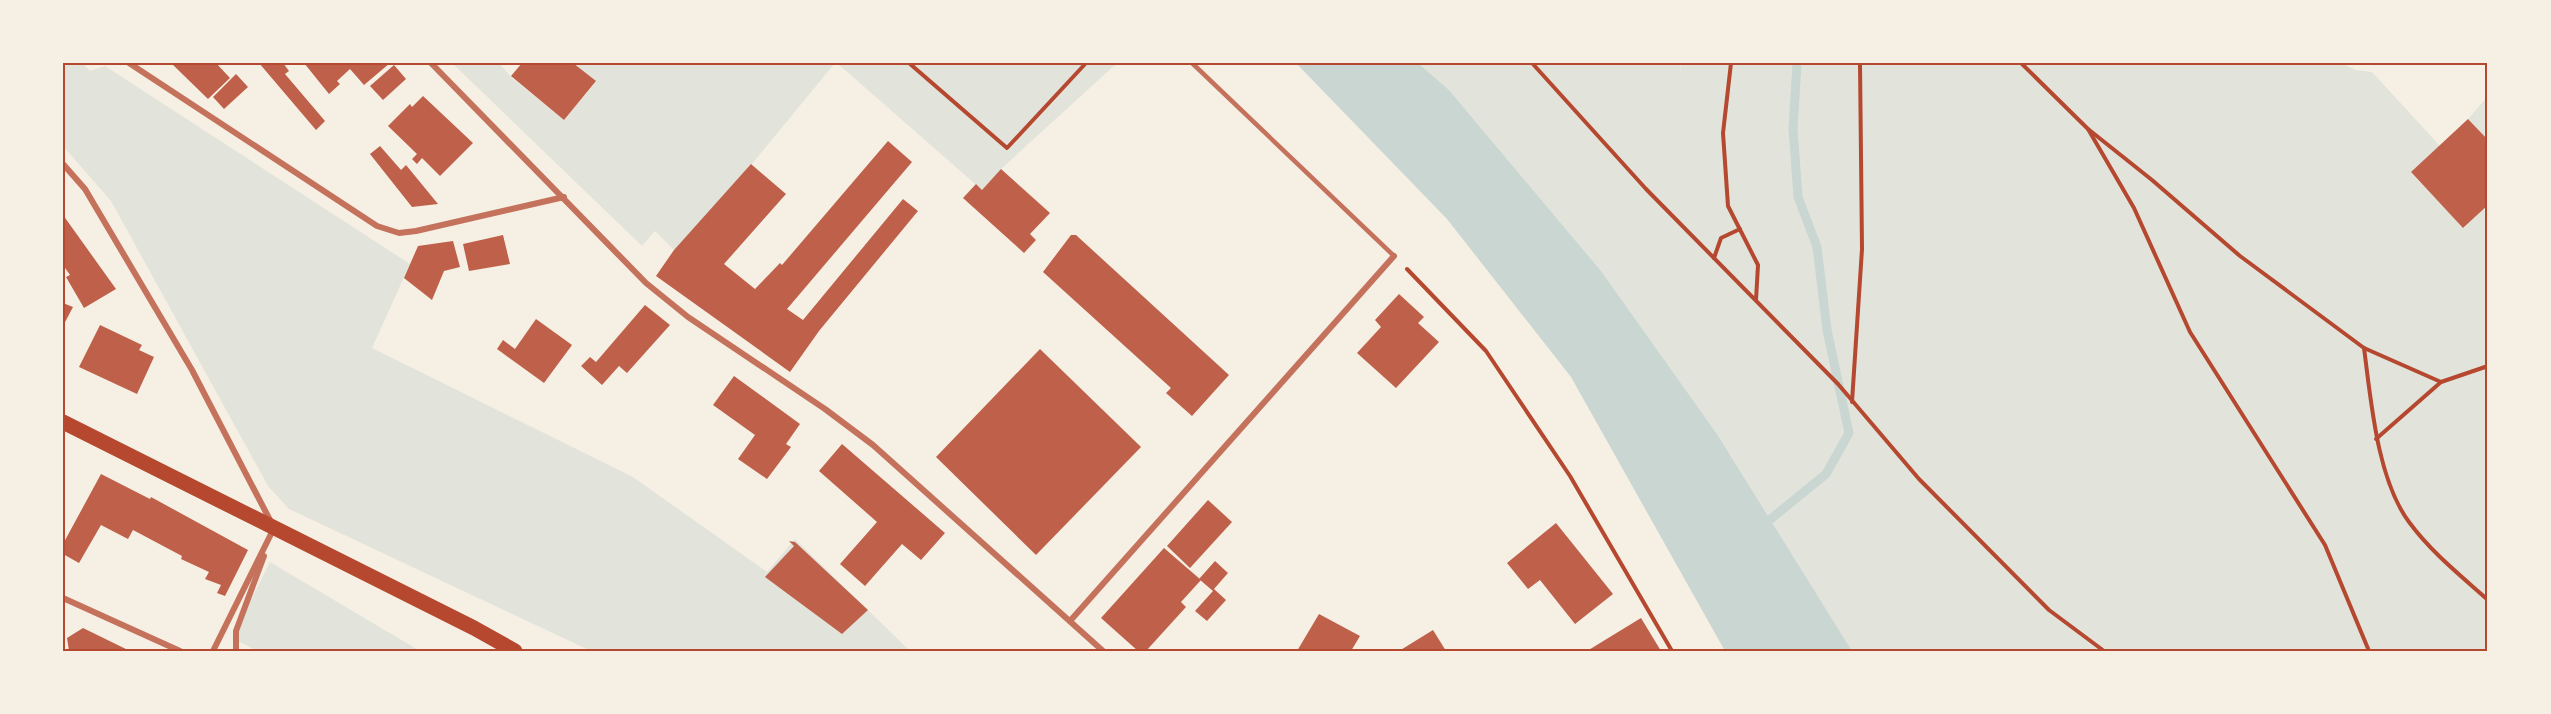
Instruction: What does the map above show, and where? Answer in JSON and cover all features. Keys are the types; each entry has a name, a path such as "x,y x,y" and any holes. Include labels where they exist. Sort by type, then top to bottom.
{"main road":[{"path":"63,422 474,628 515,651"}],"street":[{"path":"129,63 377,226 399,233 564,197"},
{"path":"431,63 646,283 688,317 825,409 873,445 1103,651"},
{"path":"63,164 85,189 192,370 274,528 236,631 236,651"},
{"path":"1070,621 1394,255"},
{"path":"213,651 274,528"},
{"path":"63,598 180,651"}],"lane":[{"path":"1192,63 1394,255"}],"path":[{"path":"909,63 1007,148 1086,63"},
{"path":"1532,63 1646,189 1838,384 1918,479 2049,610 2104,651"},
{"path":"1731,63 1723,133 1728,206 1758,265 1756,300"},
{"path":"1852,403 1862,249 1860,63"},
{"path":"2021,63 2088,129 2152,180 2240,256 2364,348 2441,382"},
{"path":"2088,129 2134,208 2190,332 2325,544 2369,651"},
{"path":"1714,258 1721,238 1740,229"},
{"path":"1394,255 1486,351 1570,476 1672,651"},
{"path":"2364,348 2376,439 2393,489 2408,520 2441,559 2488,600"},
{"path":"2376,439 2441,382 2488,366"}],"shaded area":[{"path":"63,63 82,63 90,71 105,66 410,264 372,348 633,477 767,572 795,539 910,651 591,651 289,509 268,486 111,201 63,146"},
{"path":"452,63 499,63 512,78 564,120 596,82 573,63 835,63 751,165 674,250 655,231 642,246"},
{"path":"837,63 1117,63 1001,169 982,190"},
{"path":"1296,63 1418,63 1449,90 1601,271 1717,434 1852,651 1725,651 1571,377 1447,219"},
{"path":"1418,63 1679,63 1682,72 1680,63 2341,63 2356,70 2372,72 2440,146 2411,173 2464,228 2488,205 2488,651 1852,651 1717,434 1601,271 1449,90"},
{"path":"2488,96 2488,140 2468,119"},
{"path":"270,562 420,651 257,651 232,638"}],"building":[{"path":"171,63 216,63 230,78 208,99"},
{"path":"259,63 283,63 289,71 285,74 325,121 316,130"},
{"path":"304,63 390,63 364,85 350,69 337,81 340,84 329,94"},
{"path":"522,63 573,63 596,81 564,120 511,76"},
{"path":"394,65 406,79 383,100 370,86"},
{"path":"236,74 248,87 224,109 213,97"},
{"path":"423,96 473,143 440,176 422,158 417,164 412,159 417,154 388,126 410,104 412,107"},
{"path":"2468,119 2488,140 2488,205 2463,228 2411,172"},
{"path":"888,141 912,162 787,309 803,320 903,199 918,211 819,331 790,372 656,276 674,250 751,164 786,194 724,264 755,289 780,263 782,265"},
{"path":"380,146 401,170 406,165 438,204 412,207 370,154"},
{"path":"1001,169 1050,213 1030,234 1036,240 1024,253 963,198 976,184 982,190"},
{"path":"63,215 116,289 84,308 66,277 70,275 63,265"},
{"path":"503,235 510,264 469,271 463,244"},
{"path":"1071,235 1076,235 1229,375 1192,416 1166,393 1171,388 1043,272"},
{"path":"453,241 460,267 444,271 432,300 404,278 418,246"},
{"path":"1399,294 1424,317 1418,323 1439,342 1396,388 1357,353 1381,327 1375,320"},
{"path":"63,303 73,307 63,326"},
{"path":"645,305 670,325 627,373 619,366 602,385 581,366 590,357 596,362"},
{"path":"536,319 572,345 544,383 497,349 503,340 515,349"},
{"path":"100,325 142,345 139,350 154,357 137,394 79,367"},
{"path":"1040,349 1141,447 1036,555 936,457"},
{"path":"734,376 800,424 786,444 791,447 767,479 738,459 755,435 713,405"},
{"path":"842,444 945,533 921,560 902,544 865,586 840,564 877,522 819,471"},
{"path":"101,474 150,499 151,497 248,550 225,596 217,593 221,585 205,579 209,572 181,559 182,556 133,530 128,539 101,525 79,563 63,554 63,544"},
{"path":"1208,500 1232,522 1190,568 1167,546"},
{"path":"1556,523 1613,594 1575,624 1540,580 1528,589 1507,563"},
{"path":"789,541 795,542 868,610 842,634 765,577 794,546"},
{"path":"1164,548 1201,580 1181,602 1186,607 1146,651 1138,651 1101,618"},
{"path":"1215,561 1228,573 1214,589 1226,600 1207,621 1195,611 1213,591 1199,579"},
{"path":"1319,614 1360,636 1351,651 1297,651"},
{"path":"1641,618 1661,651 1587,651"},
{"path":"83,628 130,651 69,651 67,638"},
{"path":"1433,630 1446,651 1399,651"}],"waterway":[{"path":"1761,527 1826,474 1849,433 1827,330 1817,247 1798,197 1793,129 1797,63"}]}
